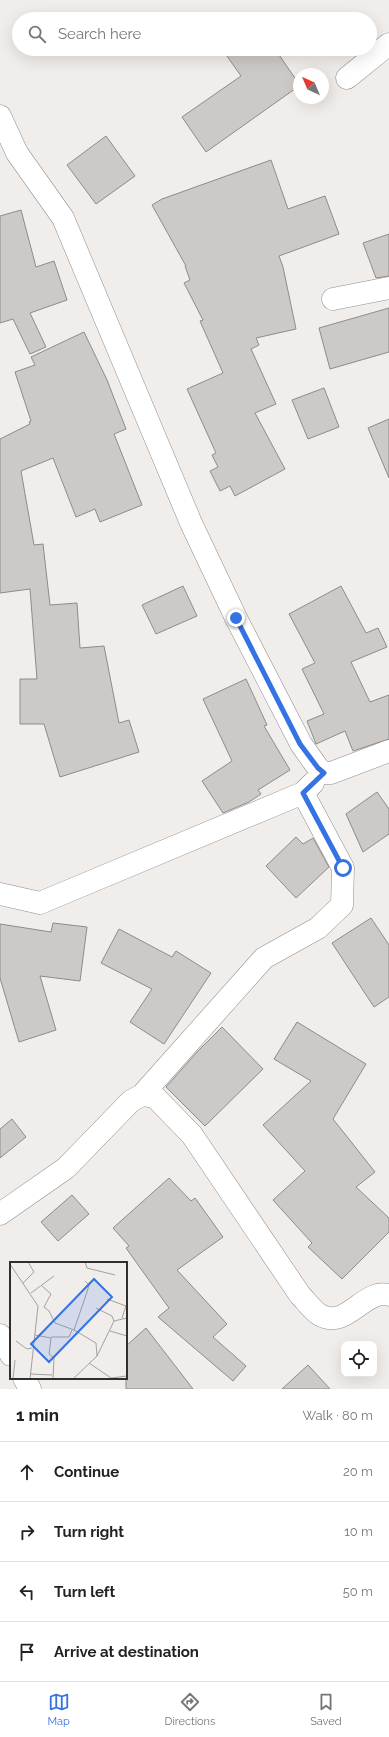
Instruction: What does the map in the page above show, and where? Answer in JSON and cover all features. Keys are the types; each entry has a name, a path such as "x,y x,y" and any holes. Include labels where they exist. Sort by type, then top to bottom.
{"street":[{"path":"377,54 389,44"},
{"path":"347,78 374,56"},
{"path":"0,116 17,153 63,218 191,523 236,618 300,744 318,768 324,773 331,773 389,751"},
{"path":"333,299 389,288"},
{"path":"0,894 40,903 303,793 324,773"},
{"path":"0,1214 66,1168 131,1101 142,1095 264,958 318,928 342,905 343,868 303,793"},
{"path":"142,1095 154,1097 192,1135 300,1295 320,1315 342,1317 369,1299 384,1293 389,1295"},
{"path":"0,1335 10,1353"},
{"path":"25,1379 30,1389"}],"building":[{"path":"227,56 280,56 293,75 293,90 206,152 182,117 241,76"},
{"path":"106,136 135,176 96,204 67,165"},
{"path":"271,160 288,209 325,196 339,234 279,256 283,267 296,329 256,338 259,345 251,349 276,404 255,413 285,469 235,496 230,486 220,491 210,471 218,467 212,455 216,453 187,389 223,373 200,321 203,320 184,283 190,280 186,266 152,205 162,199"},
{"path":"21,210 36,267 54,261 67,300 30,313 46,347 30,354 13,319 0,323 0,216"},
{"path":"389,234 389,276 376,278 363,243"},
{"path":"389,308 389,352 330,369 319,328"},
{"path":"84,332 107,380 126,429 114,434 142,505 100,522 95,509 76,517 53,458 21,471 34,545 43,544 50,605 77,603 80,648 104,646 119,723 129,720 139,752 60,777 44,724 20,724 20,679 37,679 30,589 0,593 0,439 30,424 29,422 31,421 15,372 35,365 31,357"},
{"path":"324,388 339,427 308,439 292,400"},
{"path":"389,419 389,478 368,428"},
{"path":"183,586 197,616 156,634 142,605"},
{"path":"341,586 366,633 378,628 387,647 351,662 370,702 389,695 389,739 353,751 345,731 316,744 307,721 324,714 302,669 315,663 289,614"},
{"path":"246,679 267,725 264,726 290,770 258,790 261,794 249,802 223,813 202,781 232,761 203,699"},
{"path":"377,792 389,809 389,834 363,852 346,814"},
{"path":"296,837 303,844 313,838 329,867 296,898 266,866"},
{"path":"371,918 389,945 389,997 374,1007 332,943"},
{"path":"53,923 87,927 80,981 40,976 56,1030 19,1042 0,978 0,924 51,932"},
{"path":"119,929 172,957 176,951 211,973 164,1044 130,1022 152,989 101,963"},
{"path":"297,1022 366,1064 333,1119 375,1172 356,1187 389,1218 389,1232 342,1279 308,1247 312,1243 273,1200 305,1171 263,1125 311,1081 274,1059"},
{"path":"222,1027 263,1069 205,1126 166,1087"},
{"path":"12,1119 26,1137 0,1158 0,1129"},
{"path":"169,1178 191,1201 195,1198 223,1237 177,1270 227,1324 213,1337 246,1366 233,1381 158,1317 169,1308 126,1248 129,1246 113,1228"},
{"path":"72,1195 89,1214 58,1241 41,1222"},
{"path":"146,1328 193,1389 126,1389 127,1345"},
{"path":"308,1365 330,1389 282,1389"}],"route":[{"path":"236,618 300,744 318,768 324,773 303,793 343,868"}]}
